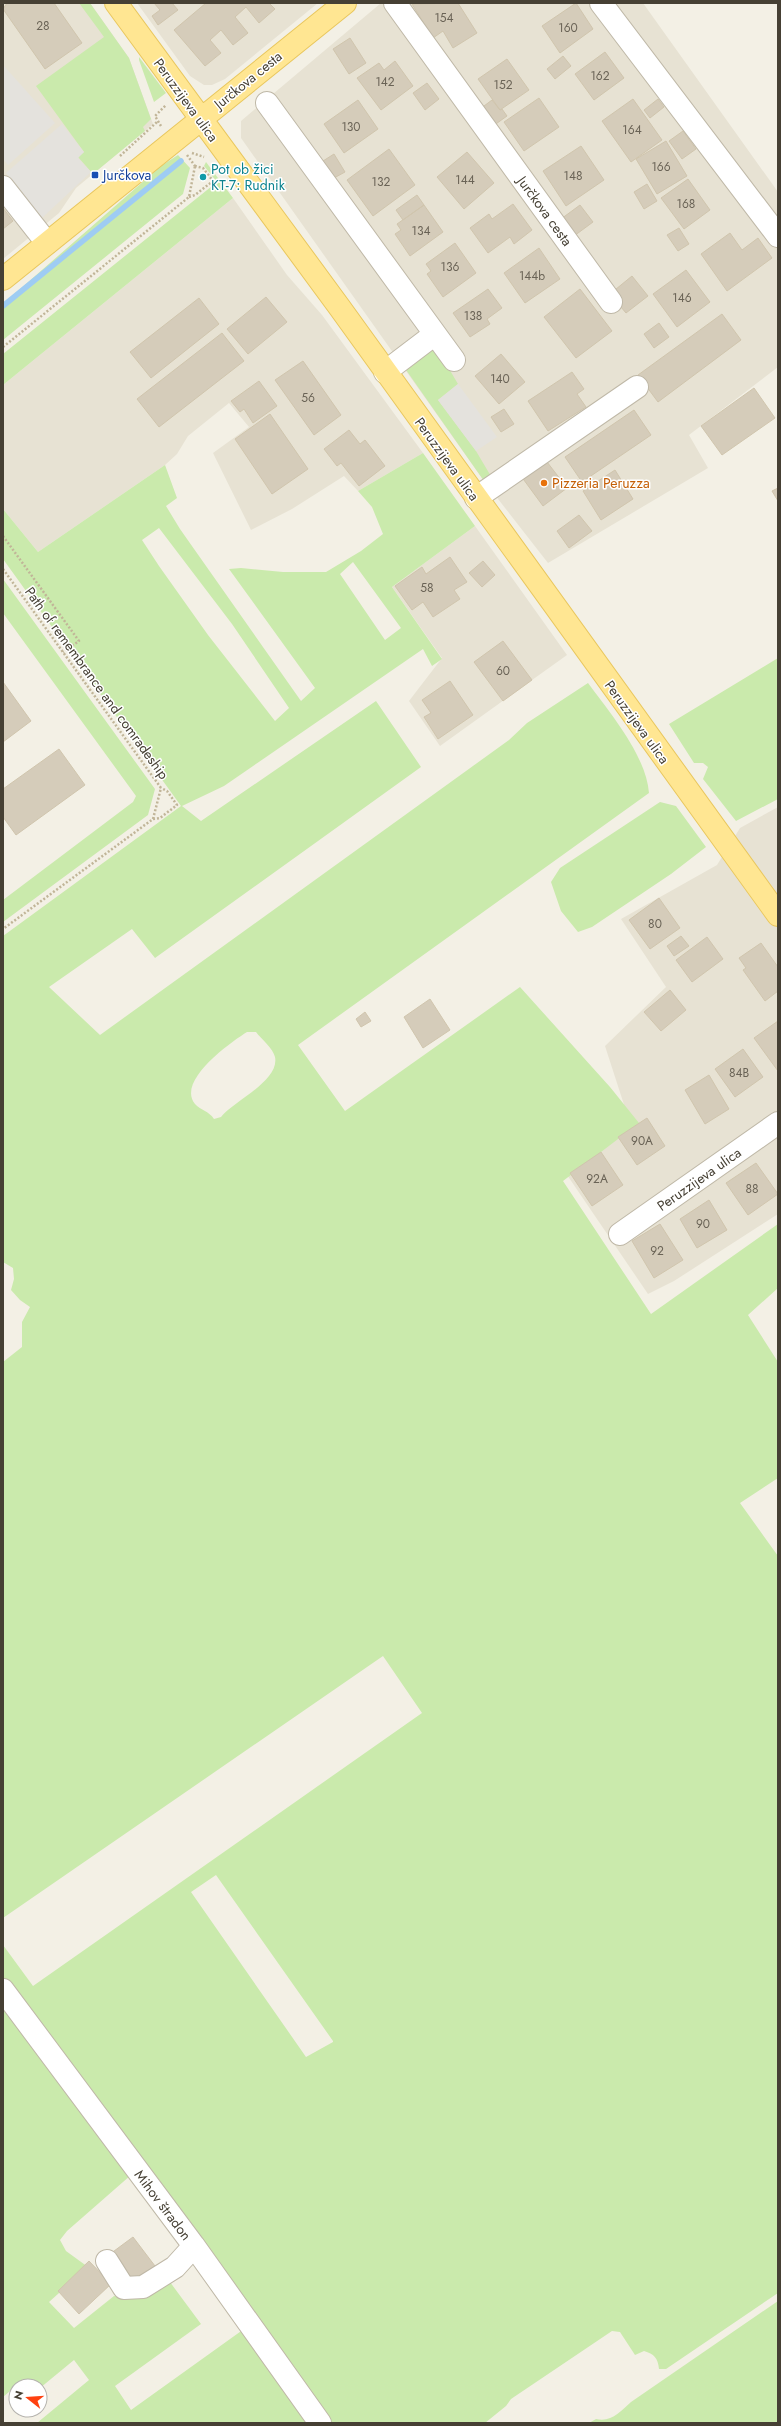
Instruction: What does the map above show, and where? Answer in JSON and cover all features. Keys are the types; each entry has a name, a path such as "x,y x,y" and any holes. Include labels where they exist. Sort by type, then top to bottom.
{"main road":[{"name":"Peruzzijeva ulica","path":"116,3 778,915"},
{"name":"Jurčkova cesta","path":"3,279 344,3"}],"street":[{"name":"Jurčkova cesta","path":"395,3 611,302"},
{"path":"601,3 778,236"},
{"path":"267,103 454,360"},
{"path":"3,187 47,243"},
{"path":"385,372 434,334"},
{"path":"476,498 637,387"},
{"name":"Peruzzijeva ulica","path":"620,1234 778,1123"},
{"name":"Mihov štradon","path":"3,1990 194,2246 320,2423"},
{"path":"107,2260 124,2288 143,2287 174,2266 194,2246"}],"path":[{"path":"3,347 188,197 195,195 213,181 203,168 196,166 185,153"},
{"path":"188,197 196,166"},
{"path":"3,536 79,641 63,652"},
{"name":"Path of remembrance and comradeship","path":"3,569 161,788 153,819"},
{"path":"3,928 153,819 160,818 177,805 167,791 161,788"}],"shaded area":[{"path":"3,3 90,3 129,58 153,124 76,188 59,213 3,259"},
{"path":"137,3 318,3 225,79 212,85 204,85 190,76"},
{"path":"381,3 643,3 778,192 778,367 689,435 708,468 548,563 484,481 241,138 241,121"},
{"path":"3,65 55,123 8,165 3,159"},
{"path":"62,124 84,152 78,158 91,172 42,218 6,173"},
{"path":"233,198 287,275 322,315 423,453 358,491 344,476 292,509 251,530 213,453 249,427 229,403 188,436 177,454 165,465 38,552 3,509 3,385"},
{"path":"458,384 497,437 476,451 438,400"},
{"path":"475,526 567,655 440,746 409,701 442,658 392,587"},
{"path":"778,807 778,1214 674,1281 648,1294 563,1169 628,1117 605,1046 666,987 621,919 717,865 740,828"}],"green space":[{"path":"79,3 90,3 129,58 151,119 143,127 145,131 93,174 78,157 84,152 36,86 104,37"},
{"path":"139,57 166,93 154,102 139,60"},
{"path":"178,155 190,168 183,194 3,340 3,304 161,166"},
{"path":"206,162 233,198 3,385 3,354 217,182 204,166"},
{"path":"435,345 458,384 438,400 476,451 492,478 484,481 404,367"},
{"path":"423,453 475,526 392,587 442,659 432,666 423,649 224,786 182,806 201,821 376,701 421,767 155,958 132,929 49,987 100,1035 509,740 527,723 588,683 626,735 634,749 641,764 649,793 298,1045 345,1111 520,987 610,1087 639,1123 563,1181 651,1314 778,1224 778,1288 748,1315 778,1362 778,1478 740,1503 778,1556 778,2293 666,2369 659,2369 656,2359 653,2355 647,2352 644,2351 635,2355 620,2332 612,2331 511,2399 506,2406 485,2423 328,2423 3,1977 3,1945 33,1986 422,1713 383,1656 3,1918 3,1362 22,1347 22,1322 30,1307 20,1300 11,1290 14,1279 13,1268 3,1262 3,936 181,806 3,559 3,509 38,552 165,465 177,498 166,506 180,529 301,701 315,688 229,569 241,568 283,572 326,572 361,551 383,534 372,507 358,491","holes":["159,528 232,624 289,708 275,721 208,635 142,540","353,562 401,628 385,640 340,574","247,1032 256,1032 274,1054 275,1066 263,1083 221,1117 214,1119 210,1114 195,1104 191,1095 193,1084 208,1063 229,1044","216,1875 333,2042 306,2057 191,1892"]},
{"path":"3,579 155,789 148,815 3,922 3,900 133,802 136,796 3,613"},
{"path":"778,658 778,799 736,821 703,779 708,767 703,763 694,763 669,724"},
{"path":"660,802 676,806 706,847 671,874 592,927 578,932 561,911 551,882 560,868"},
{"path":"3,2002 131,2175 67,2231 60,2240 66,2251 88,2267 49,2302 74,2328 114,2296 130,2298 143,2295 167,2278 201,2324 115,2386 131,2410 244,2329 313,2423 37,2423 43,2418 48,2418 48,2414 89,2380 74,2360 48,2381 48,2378 8,2378 8,2393 3,2397"},
{"path":"778,2301 778,2423 589,2423 596,2419 601,2420 611,2418 631,2402"}],"building":[{"path":"7,3 54,3 82,43 45,69 3,9"},
{"path":"154,3 172,3 178,10 158,25 152,16 160,10"},
{"path":"206,3 269,3 275,9 259,23 246,7 235,17 248,33 233,45 221,30 210,40 221,53 205,66 174,30"},
{"path":"458,3 477,33 453,48 443,31 433,38 412,4"},
{"path":"576,3 593,29 560,53 542,26"},
{"path":"350,38 366,63 349,74 333,49"},
{"path":"605,52 624,78 594,100 575,74"},
{"path":"563,56 571,66 555,79 547,69"},
{"path":"507,59 529,90 500,110 478,79"},
{"path":"395,61 413,86 381,110 357,78 379,63 384,70"},
{"path":"427,83 439,99 425,110 413,93"},
{"path":"539,98 559,127 524,151 504,122"},
{"path":"633,99 662,140 631,162 602,121"},
{"path":"658,99 664,107 650,118 644,110"},
{"path":"358,100 378,129 344,153 324,124"},
{"path":"492,100 507,116 493,126 480,109"},
{"path":"683,131 696,149 682,159 669,141"},
{"path":"666,141 687,176 657,194 636,159"},
{"path":"581,146 604,180 566,206 543,171"},
{"path":"389,149 415,185 373,216 347,180"},
{"path":"467,152 494,183 464,209 437,177"},
{"path":"334,154 345,172 334,178 323,161"},
{"path":"688,179 710,210 684,229 661,198"},
{"path":"647,184 657,201 644,209 634,192"},
{"path":"417,195 424,205 403,220 396,210"},
{"path":"513,204 532,230 514,244 510,237 488,253 470,228 489,214 492,219"},
{"path":"424,205 443,232 410,256 395,234 401,230 397,224"},
{"path":"580,205 593,222 574,236 561,219"},
{"path":"3,208 13,221 3,229"},
{"path":"679,228 689,244 678,251 667,235"},
{"path":"730,233 742,250 758,238 772,258 727,291 701,254"},
{"path":"455,243 476,273 443,297 427,274 431,271 426,264"},
{"path":"539,248 560,279 525,303 504,273"},
{"path":"686,270 710,302 677,327 653,294"},
{"path":"632,276 648,296 626,313 610,294"},
{"path":"488,289 502,308 487,319 490,324 470,337 453,313"},
{"path":"580,289 612,331 576,358 544,317"},
{"path":"266,297 287,322 248,354 227,329"},
{"path":"199,298 219,324 151,378 130,352"},
{"path":"722,314 741,340 658,402 638,375"},
{"path":"659,323 669,337 654,348 644,334"},
{"path":"222,333 244,361 159,427 137,399"},
{"path":"501,354 525,382 499,404 475,376"},
{"path":"303,361 341,415 314,435 275,380"},
{"path":"572,372 584,389 577,394 586,407 548,431 528,401"},
{"path":"259,381 277,406 253,423 244,409 240,412 231,401"},
{"path":"754,388 775,418 722,455 701,426"},
{"path":"504,409 514,424 501,432 491,417"},
{"path":"634,410 651,435 582,482 565,457"},
{"path":"270,414 308,469 272,494 235,439"},
{"path":"349,430 360,444 365,440 385,466 359,486 341,463 337,466 324,449"},
{"path":"544,458 567,488 543,506 521,476"},
{"path":"615,470 633,499 601,520 583,491"},
{"path":"778,488 778,501 772,491"},
{"path":"579,515 592,531 569,548 557,531"},
{"path":"450,557 467,582 454,590 460,599 433,617 423,602 412,610 395,586 422,567 426,574"},
{"path":"483,561 495,575 482,587 469,573"},
{"path":"503,641 532,680 503,701 474,662"},
{"path":"450,681 473,715 438,739 424,717 431,713 422,700"},
{"path":"3,682 31,721 3,742"},
{"path":"59,749 85,785 16,835 3,817 3,789"},
{"path":"659,898 680,928 650,949 629,920"},
{"path":"681,936 689,946 674,956 667,946"},
{"path":"707,937 723,959 692,982 676,960"},
{"path":"761,943 778,967 778,991 765,1001 743,970 746,968 739,958"},
{"path":"670,990 686,1010 661,1031 644,1012"},
{"path":"430,999 450,1030 423,1048 404,1017"},
{"path":"365,1012 371,1021 361,1027 356,1019"},
{"path":"778,1021 778,1071 754,1038"},
{"path":"743,1049 763,1077 735,1097 715,1069"},
{"path":"709,1075 729,1109 705,1124 685,1090"},
{"path":"647,1118 665,1146 637,1165 618,1137"},
{"path":"601,1152 623,1185 592,1206 570,1173"},
{"path":"756,1163 778,1194 748,1215 726,1183"},
{"path":"709,1200 727,1230 697,1248 680,1219"},
{"path":"660,1224 683,1260 654,1278 632,1241"},
{"path":"133,2237 155,2266 132,2283 110,2254"},
{"path":"89,2261 111,2284 79,2314 58,2291"}],"waterway":[{"path":"3,306 181,161"}],"place":[{"name":"Jurčkova","path":"95,175"},
{"name":"Pot ob žici KT-7: Rudnik","path":"203,177"},
{"name":"Pizzeria Peruzza","path":"544,483"}]}
